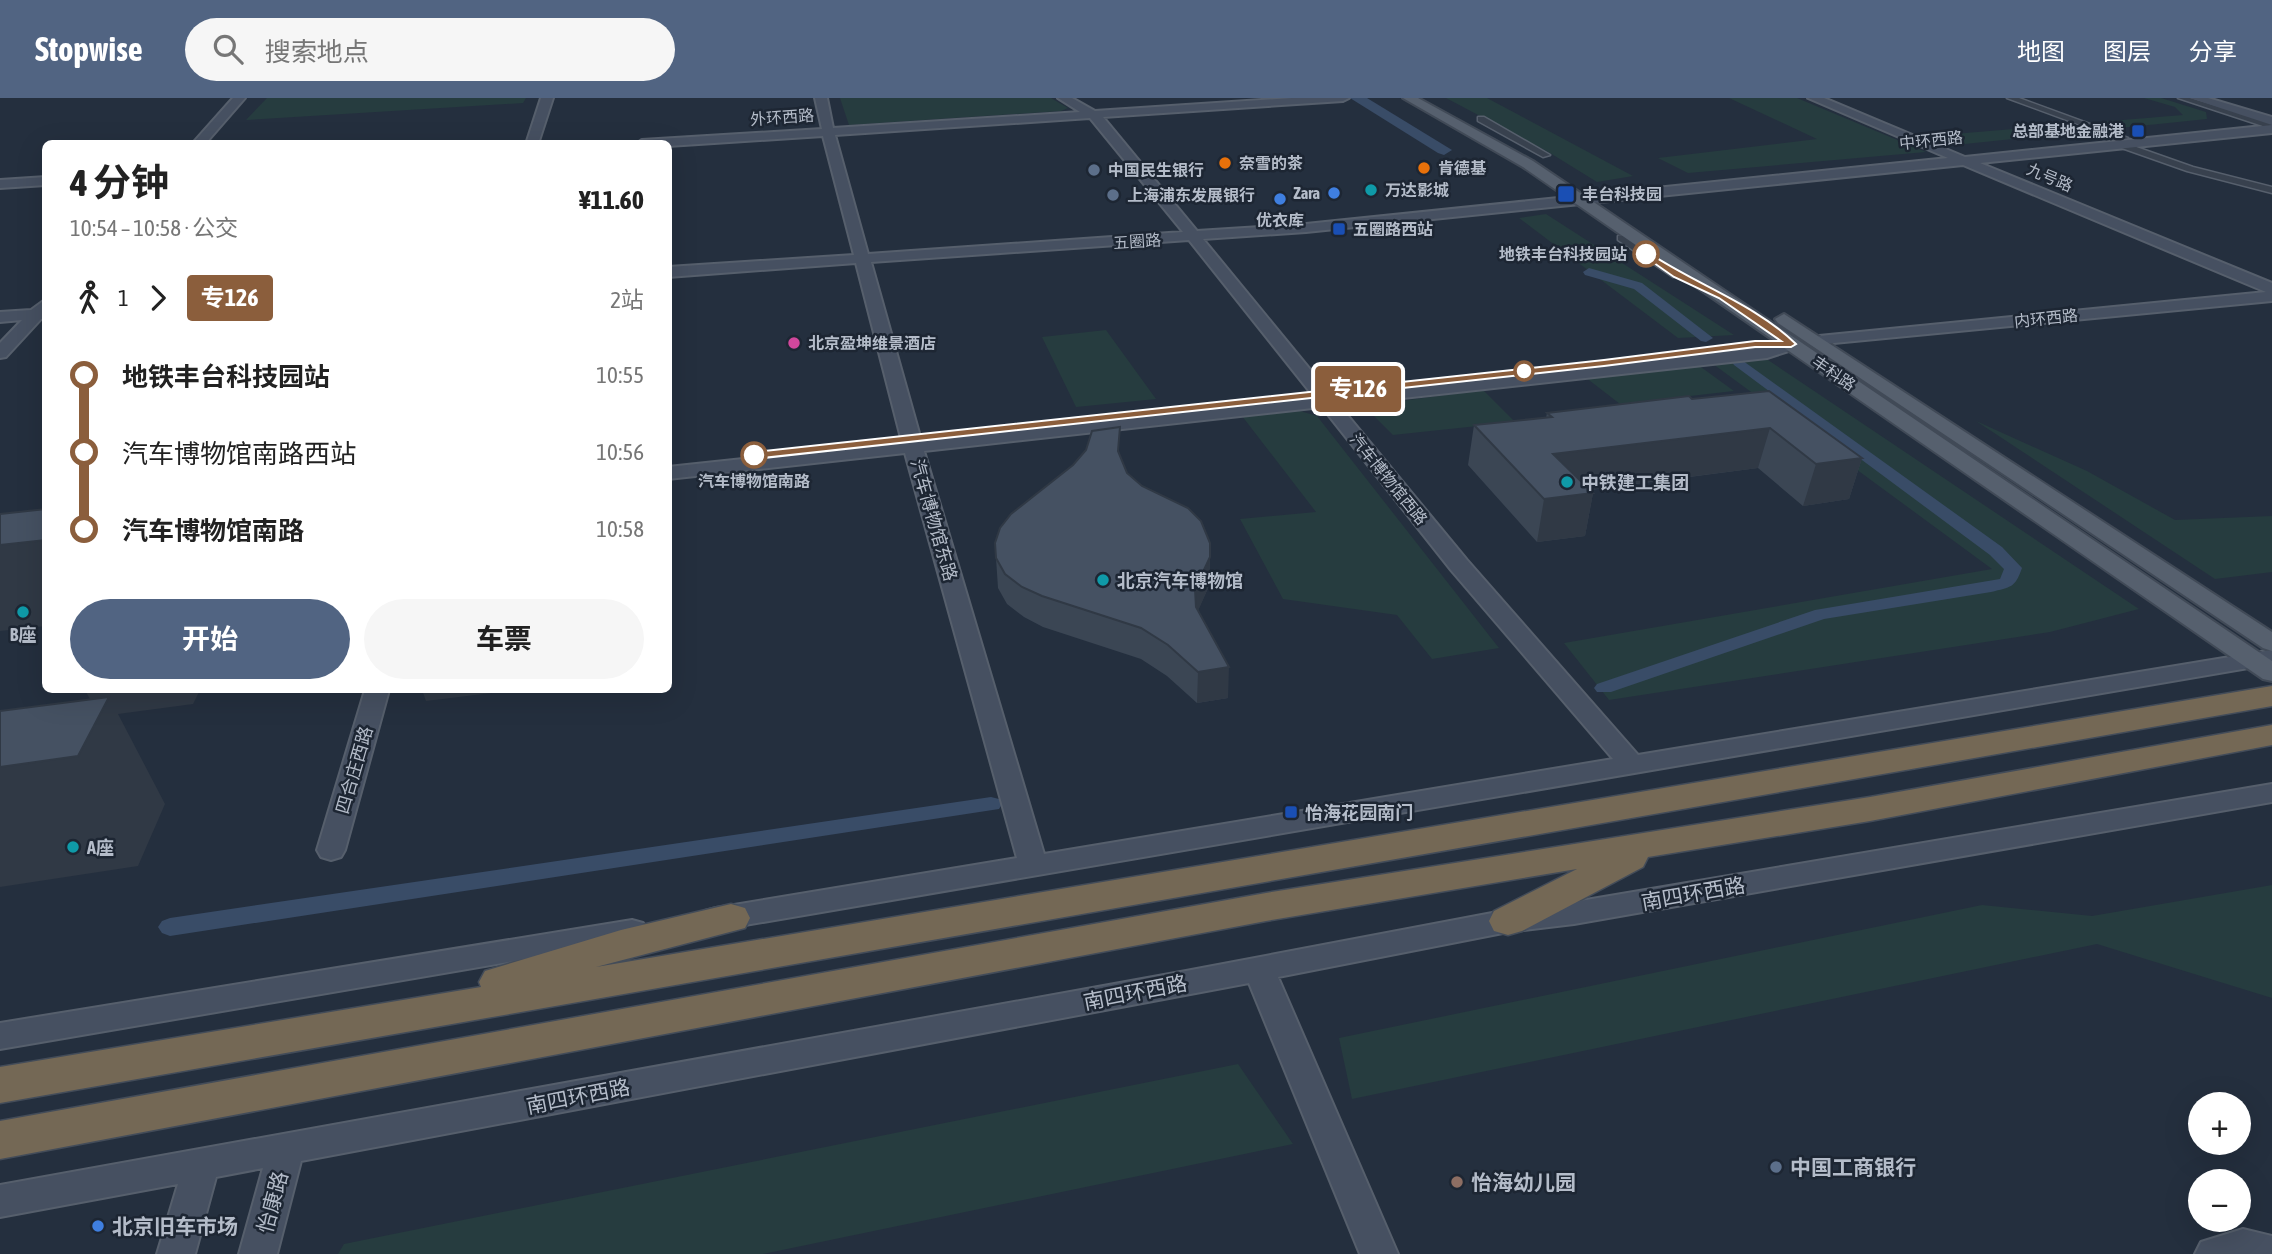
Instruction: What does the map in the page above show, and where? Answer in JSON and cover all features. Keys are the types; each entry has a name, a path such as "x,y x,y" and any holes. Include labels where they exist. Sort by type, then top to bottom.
{"highway":[{"path":"0,1085 2272,696"},
{"path":"0,1140 1266,907 1870,809 2272,735"},
{"path":"1508,921 1656,844"},
{"path":"374,1021 621,945 731,918"}],"main road":[{"name":"丰科路","path":"1409,98 1588,195 1819,341 2267,658"},
{"name":"丰科路","path":"1435,101 1560,170 1588,195 1722,297 2267,658"},
{"path":"1435,101 1471,115"},
{"path":"1546,155 1560,170"},
{"path":"1588,195 1622,238"},
{"path":"1677,275 1722,297"}],"street":[{"path":"202,140 239,98"},
{"path":"211,140 248,98"},
{"path":"533,140 547,98"},
{"name":"汽车博物馆东路","path":"821,98 912,442 1034,867"},
{"path":"828,131 839,124 832,98"},
{"name":"汽车博物馆西路","path":"1064,98 1097,117 1516,634 1633,766"},
{"name":"外环西路","path":"672,142 1343,98"},
{"name":"九号路","path":"1814,98 2272,282"},
{"name":"九号路","path":"1826,98 2272,289"},
{"path":"2011,98 2190,169 2272,190"},
{"path":"2182,98 2271,122"},
{"path":"2196,98 2271,122"},
{"path":"2207,98 2271,122"},
{"path":"2220,98 2271,122"},
{"path":"1471,115 1546,155"},
{"name":"中环西路","path":"1588,195 1966,158 2271,122"},
{"path":"0,184 42,181"},
{"name":"五圈路","path":"672,264 861,255 1190,233 1588,195"},
{"path":"1622,238 1677,275"},
{"name":"五圈路","path":"672,272 861,255"},
{"name":"内环西路","path":"1819,341 2272,296"},
{"path":"0,309 42,312"},
{"path":"0,317 42,312"},
{"path":"0,353 42,314"},
{"path":"0,373 42,315"},
{"path":"672,465 1767,353 1791,344"},
{"path":"672,472 912,442"},
{"path":"0,1037 694,921 731,918 2267,658"},
{"name":"四合庄西路","path":"331,850 376,693"},
{"name":"南四环西路","path":"0,1201 201,1166 1508,921 1574,913 2272,793"},
{"path":"1259,969 1379,1254"},
{"name":"怡康路","path":"258,1254 286,1150"},
{"path":"176,1254 201,1166"},
{"path":"2214,1254 2243,1246 2272,1253"}],"green space":[{"path":"267,98 526,98 523,103 246,120"},
{"path":"840,98 1051,98 1068,108 1061,111 849,125"},
{"path":"1446,98 1487,98 1633,176 1597,182 1550,153"},
{"path":"1729,98 1797,98 1926,152 1688,173 1658,158 1817,139"},
{"path":"2144,98 2161,98 2206,112 2207,119 1965,144 1942,135 2183,115 2175,107"},
{"path":"1546,214 1734,335 1678,338 1519,218"},
{"path":"1106,330 1156,399 1076,407 1042,337"},
{"path":"1765,358 2139,609 2050,632 1609,700 1564,643 1992,569 1713,364"},
{"path":"1694,362 1734,391 1620,404 1585,377"},
{"path":"1483,390 1515,422 1393,435 1364,406"},
{"path":"1290,408 1317,416 1499,648 1432,659 1397,615 1283,599 1240,519 1316,512 1242,416"},
{"path":"1976,421 2087,471 2175,520 2272,516 2272,572 2215,579"},
{"path":"2272,885 2272,998 2097,944 1352,1099 1339,1038 1982,905 2092,916"},
{"path":"1238,1064 1293,1144 763,1254 338,1254 344,1244"}],"building":[{"path":"1769,391 1862,458 1816,464 1770,428 1553,454 1593,493 1544,499 1474,425 1552,417 1547,413 1689,396 1692,399"},
{"name":"北京汽车博物馆","path":"1120,427 1118,451 1127,473 1142,486 1188,508 1201,521 1210,543 1210,557 1195,589 1196,607 1229,667 1198,672 1168,645 1141,628 1022,587 1005,574 996,558 995,543 1000,528 1011,514 1073,465 1086,450 1092,431"},
{"path":"42,509 42,540 0,545 0,514"},
{"path":"109,697 78,756 0,767 0,711"}],"waterway":[{"path":"1357,98 1444,150"},
{"path":"1589,272 1638,286 1706,338"},
{"path":"1604,688 1821,614 2008,582 2013,568 1996,551 1739,362"},
{"path":"170,927 991,804"}],"bus line":[{"name":"专126","path":"754,455 1604,363 1680,352 1755,344 1791,344 1722,297 1677,275 1646,254"}],"place":[{"name":"总部基地金融港","path":"2138,131"},
{"name":"奈雪的茶","path":"1225,163"},
{"name":"肯德基","path":"1424,168"},
{"name":"中国民生银行","path":"1094,170"},
{"name":"万达影城","path":"1371,190"},
{"name":"Zara","path":"1334,193"},
{"name":"丰台科技园","path":"1566,194"},
{"name":"上海浦东发展银行","path":"1113,195"},
{"name":"优衣库","path":"1280,199"},
{"name":"五圈路西站","path":"1339,229"},
{"name":"地铁丰台科技园站","path":"1646,254"},
{"name":"北京盈坤维景酒店","path":"794,343"},
{"name":"汽车博物馆南路","path":"754,455"},
{"name":"中铁建工集团","path":"1567,482"},
{"name":"北京汽车博物馆","path":"1103,580"},
{"name":"B座","path":"23,612"},
{"name":"怡海花园南门","path":"1291,812"},
{"name":"A座","path":"73,847"},
{"name":"中国工商银行","path":"1776,1167"},
{"name":"怡海幼儿园","path":"1457,1182"},
{"name":"北京旧车市场","path":"98,1226"}]}
